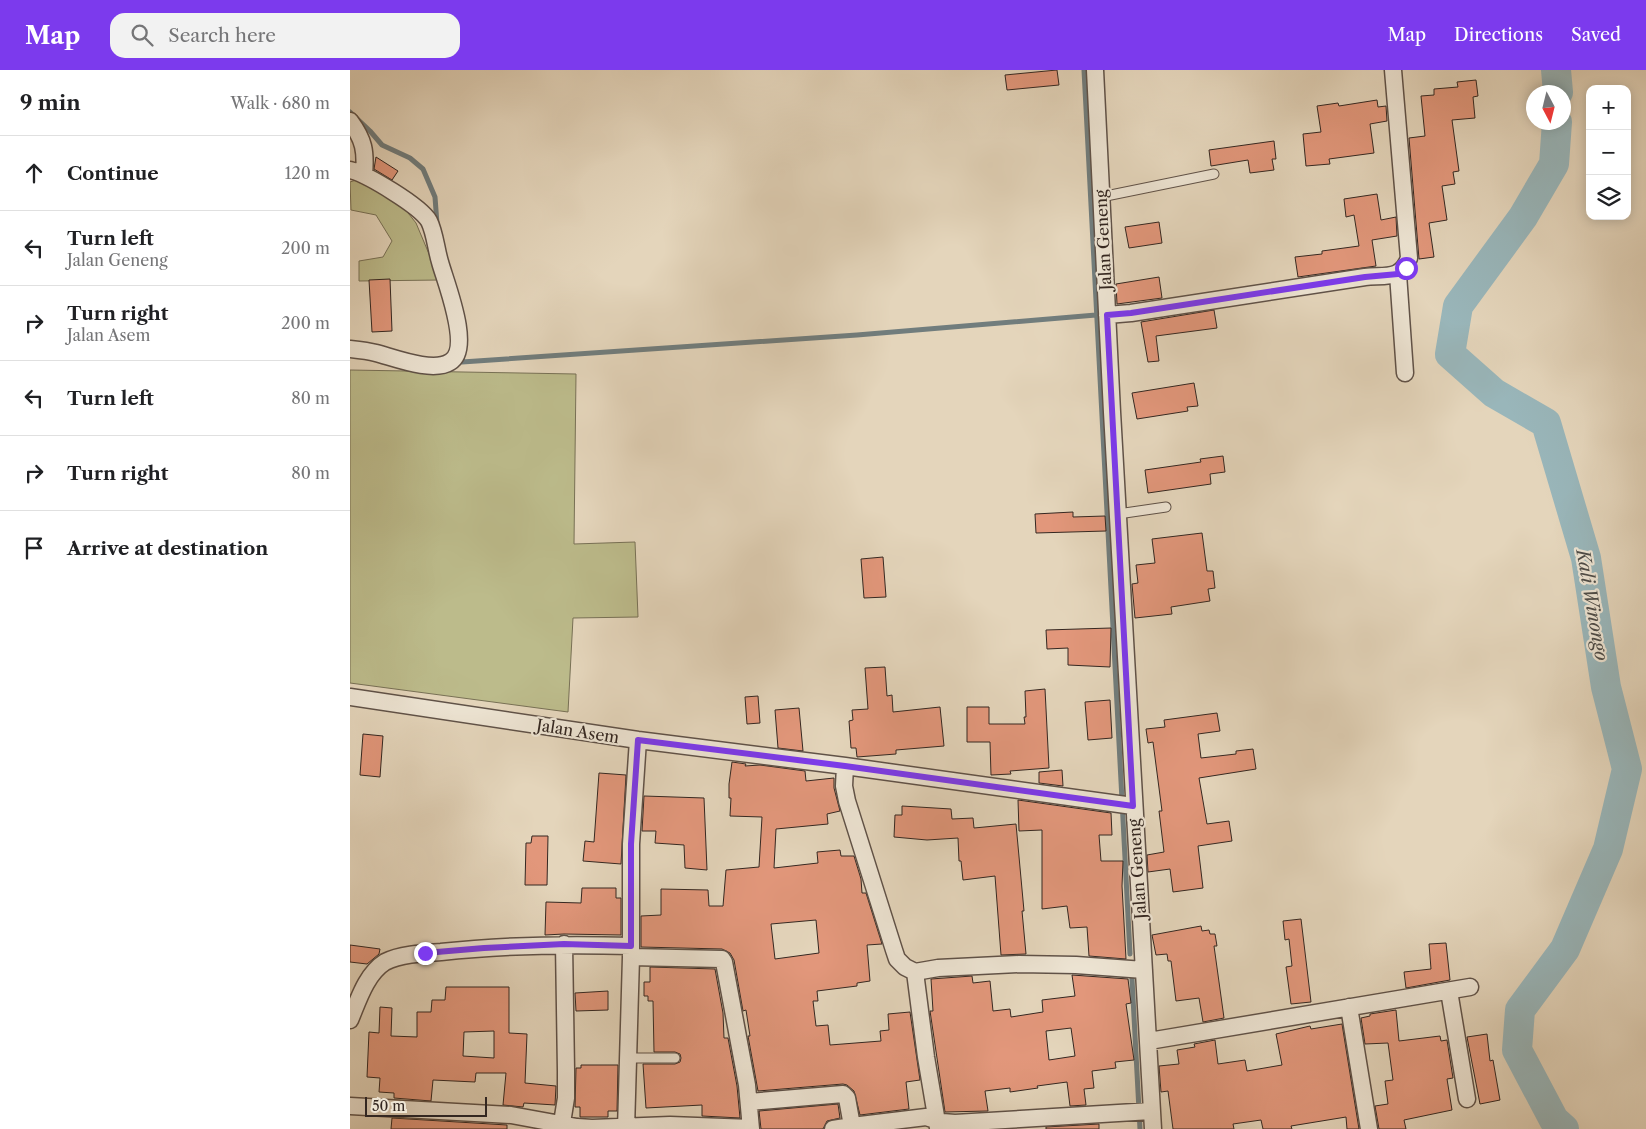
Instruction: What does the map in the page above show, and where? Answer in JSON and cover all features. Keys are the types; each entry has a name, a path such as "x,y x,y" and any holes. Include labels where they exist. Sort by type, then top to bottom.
{"street":[{"name":"Jalan Geneng","path":"1095,70 1133,806 1149,1041 1142,1112 1153,1129"},
{"path":"1107,315 1131,313 1365,277 1398,274 1406,268 1409,258 1393,70"},
{"path":"350,120 365,148 357,172 420,210 429,222 455,306 459,328 456,358 439,366 422,365 350,349"},
{"path":"1398,274 1405,373"},
{"name":"Jalan Asem","path":"350,697 638,740 845,766 1133,806"},
{"path":"626,1128 631,952 631,844 638,740"},
{"path":"845,766 844,786 846,801 868,865 890,939 898,959 905,967 916,972 938,968 1019,964 1076,965 1144,970"},
{"path":"562,1127 566,1098 564,944"},
{"path":"350,1020 366,983 372,974 385,962 425,953 564,944 631,952 722,959 743,1058 751,1128 670,1125 626,1128 562,1127 511,1115 350,1106"},
{"path":"916,972 926,1057 937,1125"},
{"path":"1149,1041 1470,987"},
{"path":"1449,991 1467,1098"},
{"path":"1349,1008 1369,1129"},
{"path":"749,1102 843,1094 847,1098 852,1126"},
{"path":"833,1129 926,1117 937,1125 1142,1112"}],"lane":[{"path":"1101,196 1214,174"},
{"path":"1118,514 1166,507"},
{"path":"628,1058 675,1058"}],"shaded area":[{"path":"356,180 401,204 416,223 440,280 359,281 359,261 383,257 392,241 376,215 351,210 350,182"},
{"path":"350,370 576,374 574,544 635,542 638,617 573,618 568,712 350,683"}],"building":[{"path":"1057,70 1059,85 1007,90 1005,75"},
{"path":"1476,80 1478,96 1473,97 1475,118 1452,120 1459,171 1453,172 1455,184 1442,186 1447,220 1429,223 1434,257 1419,259 1409,138 1425,136 1421,96 1434,95 1434,89 1458,87 1457,82"},
{"path":"1377,100 1378,107 1386,106 1387,121 1370,124 1374,153 1329,159 1330,164 1306,166 1303,134 1321,132 1317,106 1338,103 1339,106"},
{"path":"1274,141 1276,159 1272,159 1274,170 1250,173 1248,160 1211,166 1209,150"},
{"path":"376,157 398,171 392,180 374,169"},
{"path":"1377,194 1381,220 1396,217 1397,236 1372,240 1376,266 1298,277 1295,257 1322,254 1322,251 1359,246 1354,215 1346,217 1344,199"},
{"path":"1159,222 1162,243 1129,248 1125,227"},
{"path":"1159,277 1162,298 1117,304 1116,284"},
{"path":"390,279 392,331 372,332 369,280"},
{"path":"1214,310 1217,328 1156,336 1159,361 1148,362 1141,322"},
{"path":"1194,383 1198,406 1187,407 1188,411 1137,419 1132,393"},
{"path":"1223,456 1225,472 1210,474 1211,484 1148,493 1145,470 1201,462 1200,459"},
{"path":"1073,512 1073,517 1105,516 1106,531 1036,533 1035,514"},
{"path":"1202,533 1207,571 1213,571 1215,588 1208,589 1210,601 1171,607 1172,614 1135,618 1132,584 1138,583 1136,565 1155,563 1152,539"},
{"path":"883,557 886,597 864,598 861,559"},
{"path":"1111,628 1110,667 1068,665 1068,648 1047,649 1046,630"},
{"path":"885,667 887,696 892,695 893,712 940,707 944,746 896,750 896,754 857,757 856,748 851,748 849,721 853,720 852,710 868,709 865,668"},
{"path":"1045,689 1049,768 1010,771 1011,774 991,775 990,742 967,742 967,707 989,707 989,724 1025,724 1025,691"},
{"path":"758,696 760,723 747,724 745,697"},
{"path":"1110,700 1112,738 1088,740 1085,702"},
{"path":"799,708 803,751 778,748 775,710"},
{"path":"1217,713 1220,731 1198,734 1201,758 1236,754 1236,751 1253,749 1256,769 1199,778 1207,824 1229,821 1232,841 1198,846 1203,888 1173,892 1170,869 1148,872 1147,855 1164,852 1159,811 1162,811 1153,742 1148,743 1146,729 1165,727 1164,720"},
{"path":"363,734 383,736 380,777 360,775"},
{"path":"732,762 746,764 745,766 760,765 805,771 806,781 834,778 834,788 840,811 827,814 828,824 776,829 774,868 818,863 817,852 840,850 841,856 854,856 861,879 862,893 866,893 882,944 867,945 870,981 857,983 857,986 817,991 818,1001 813,1001 816,1026 828,1025 830,1045 881,1041 880,1031 889,1030 888,1014 910,1012 920,1080 906,1082 909,1109 860,1115 854,1091 843,1084 758,1091 748,1036 750,1036 746,1010 743,1011 734,960 730,953 722,949 641,947 641,916 661,915 661,889 708,890 709,906 723,906 726,870 759,867 762,817 730,816 731,798 729,798","holes":["816,920 819,953 775,959 771,924"]},
{"path":"1062,770 1063,786 1039,783 1039,772"},
{"path":"599,773 626,775 621,864 583,861 585,841 594,842"},
{"path":"644,796 704,798 707,870 685,868 684,845 655,843 656,831 642,831"},
{"path":"1018,800 1111,813 1112,835 1099,835 1101,861 1123,861 1122,886 1126,959 1089,956 1087,927 1070,928 1067,906 1042,909 1042,830 1019,831"},
{"path":"902,806 951,809 952,819 973,818 974,828 1016,824 1026,954 1001,955 995,876 963,880 961,861 959,861 958,838 927,840 894,837 895,815 902,815"},
{"path":"532,836 548,836 547,885 525,885 526,843 531,843"},
{"path":"582,888 616,888 616,898 621,898 621,935 545,935 546,902 581,903"},
{"path":"1301,919 1311,1002 1291,1004 1286,967 1292,966 1289,939 1285,940 1283,921"},
{"path":"1201,926 1202,931 1209,930 1210,934 1215,934 1217,946 1214,946 1224,1018 1203,1022 1199,998 1176,1001 1171,961 1168,961 1167,954 1156,955 1152,935"},
{"path":"1446,943 1450,980 1406,988 1404,972 1431,969 1429,944"},
{"path":"350,945 380,949 379,954 367,964 350,962"},
{"path":"650,967 715,969 723,1013 724,1038 728,1038 737,1086 740,1118 702,1116 702,1105 646,1108 643,1064 675,1064 680,1062 681,1058 680,1054 675,1052 654,1052 653,1001 648,1001 648,996 644,996 644,982 650,982"},
{"path":"1072,975 1128,979 1131,1003 1126,1004 1134,1060 1115,1062 1116,1068 1092,1071 1094,1088 1084,1089 1086,1105 1070,1106 1067,1082 1010,1092 1010,1088 985,1091 988,1111 945,1112 930,1011 933,1011 931,979 972,976 973,983 990,981 993,1011 1010,1009 1011,1017 1043,1012 1042,1000 1075,996","holes":["1071,1028 1075,1056 1049,1060 1046,1031"]},
{"path":"446,987 509,987 509,1033 527,1034 525,1083 556,1086 555,1105 524,1103 523,1107 503,1105 506,1073 476,1073 475,1082 433,1080 431,1101 394,1098 394,1093 379,1092 380,1078 367,1077 369,1032 379,1033 380,1007 392,1008 391,1036 417,1037 417,1012 431,1012 432,1000 445,1000","holes":["494,1031 494,1058 463,1056 464,1032"]},
{"path":"608,991 608,1010 576,1011 575,993"},
{"path":"1396,1010 1399,1041 1440,1036 1441,1041 1447,1040 1453,1078 1447,1079 1452,1110 1404,1120 1406,1129 1379,1129 1375,1106 1388,1104 1385,1081 1393,1080 1388,1043 1365,1044 1361,1018 1370,1016 1370,1014"},
{"path":"1342,1024 1359,1129 1347,1129 1346,1117 1291,1126 1292,1129 1263,1129 1261,1120 1233,1124 1234,1129 1173,1129 1168,1091 1161,1092 1159,1066 1179,1064 1177,1050 1195,1047 1194,1044 1215,1040 1218,1064 1245,1060 1247,1071 1282,1065 1276,1034 1310,1026 1311,1029"},
{"path":"1487,1034 1490,1061 1493,1060 1500,1100 1480,1104 1467,1037"},
{"path":"581,1065 618,1065 617,1111 608,1111 608,1117 580,1117 580,1107 575,1107 576,1068 581,1068"},
{"path":"838,1104 840,1118 827,1121 823,1129 761,1129 759,1111"},
{"path":"392,1118 507,1125 507,1129 391,1129"},
{"path":"1099,1124 1099,1129 1046,1129 1046,1127"}],"waterway":[{"path":"1084,70 1130,954"},
{"name":"Kali Winongo","path":"1556,70 1557,85"},
{"path":"350,112 382,145 410,158 423,169 435,197 437,224"},
{"name":"Kali Winongo","path":"1556,130 1554,164 1523,217 1458,306 1450,354 1494,393 1546,423 1586,558 1606,687 1627,769 1608,849 1565,949 1520,1010 1517,1050 1554,1120 1564,1129"},
{"path":"462,356 462,362 857,335 1096,315"},
{"path":"1132,979 1140,1129"}],"route":[{"path":"425,953 564,944 631,946 631,844 638,740 845,766 1133,806 1107,315 1131,313 1365,277 1398,274 1406,268"}]}
